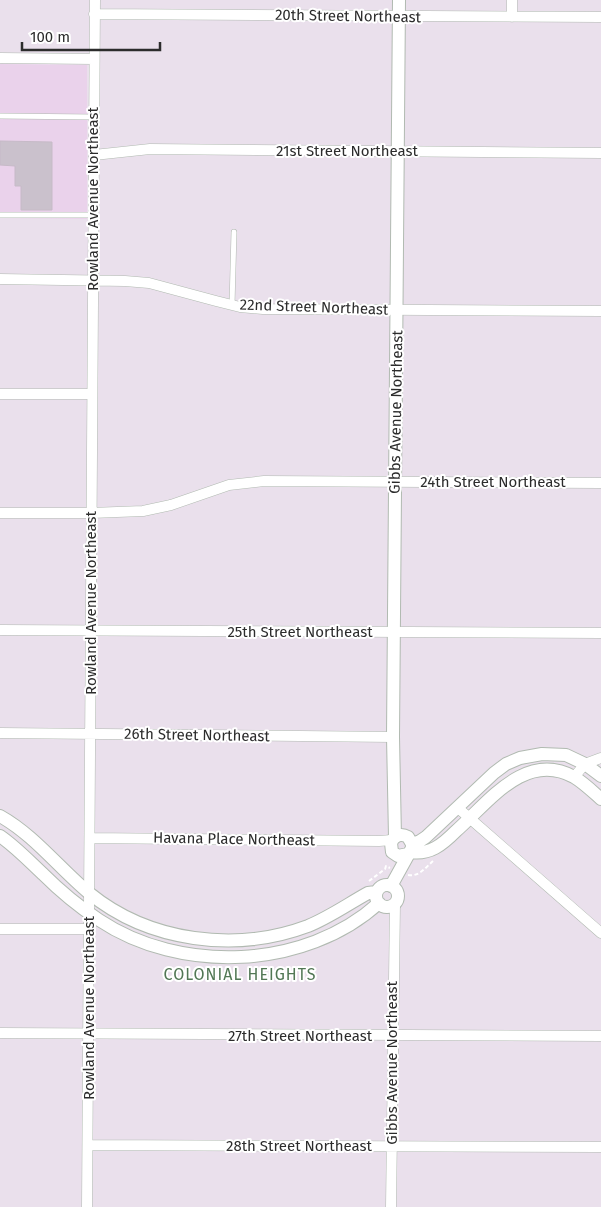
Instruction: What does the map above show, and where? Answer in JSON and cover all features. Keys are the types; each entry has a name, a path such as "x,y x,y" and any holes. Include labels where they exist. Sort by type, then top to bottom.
{"street":[{"name":"Rowland Avenue Northeast","path":"88,1207 95,0"},
{"name":"Gibbs Avenue Northeast","path":"391,840 394,823 399,0"},
{"path":"512,0 512,17"},
{"name":"20th Street Northeast","path":"94,14 601,17"},
{"path":"0,58 94,59"},
{"name":"21st Street Northeast","path":"94,155 150,150 601,153"},
{"name":"22nd Street Northeast","path":"0,280 93,280 149,283 232,305 263,309 601,311"},
{"path":"0,394 92,394"},
{"name":"24th Street Northeast","path":"0,513 131,512 157,509 208,491 244,483 264,481 601,483"},
{"name":"25th Street Northeast","path":"0,630 601,633"},
{"name":"26th Street Northeast","path":"0,733 394,737"},
{"path":"0,836 21,853 64,894 125,935 165,950 192,955 240,957 281,952 332,934 354,922 383,894 408,852 458,808 499,768 520,758 535,754 559,754 585,764 601,776"},
{"path":"574,777 585,764 601,758"},
{"path":"408,852 408,837 391,840 394,854 419,853 436,848 507,784 521,775 534,771 550,770 574,777 601,798"},
{"path":"458,808 601,933"},
{"path":"0,816 23,832 90,893 120,913 154,928 187,937 211,940 239,940 270,936 306,926 328,916 368,893 383,894"},
{"name":"Havana Place Northeast","path":"90,838 391,840"},
{"name":"Gibbs Avenue Northeast","path":"383,894 393,919 391,1207"},
{"path":"0,929 89,929"},
{"path":"239,940 240,957"},
{"name":"27th Street Northeast","path":"0,1033 601,1036"},
{"name":"28th Street Northeast","path":"88,1145 601,1147"}],"lane":[{"path":"0,116 94,117"},
{"path":"0,215 94,215"},
{"path":"232,305 234,232"}],"path":[{"path":"383,894 386,866"}],"shaded area":[{"path":"0,64 87,65 87,219 0,218"}],"building":[{"path":"0,141 52,142 52,210 21,210 21,186 15,186 15,166 0,165"}],"district":[{"name":"COLONIAL HEIGHTS","path":"240,974"}]}
